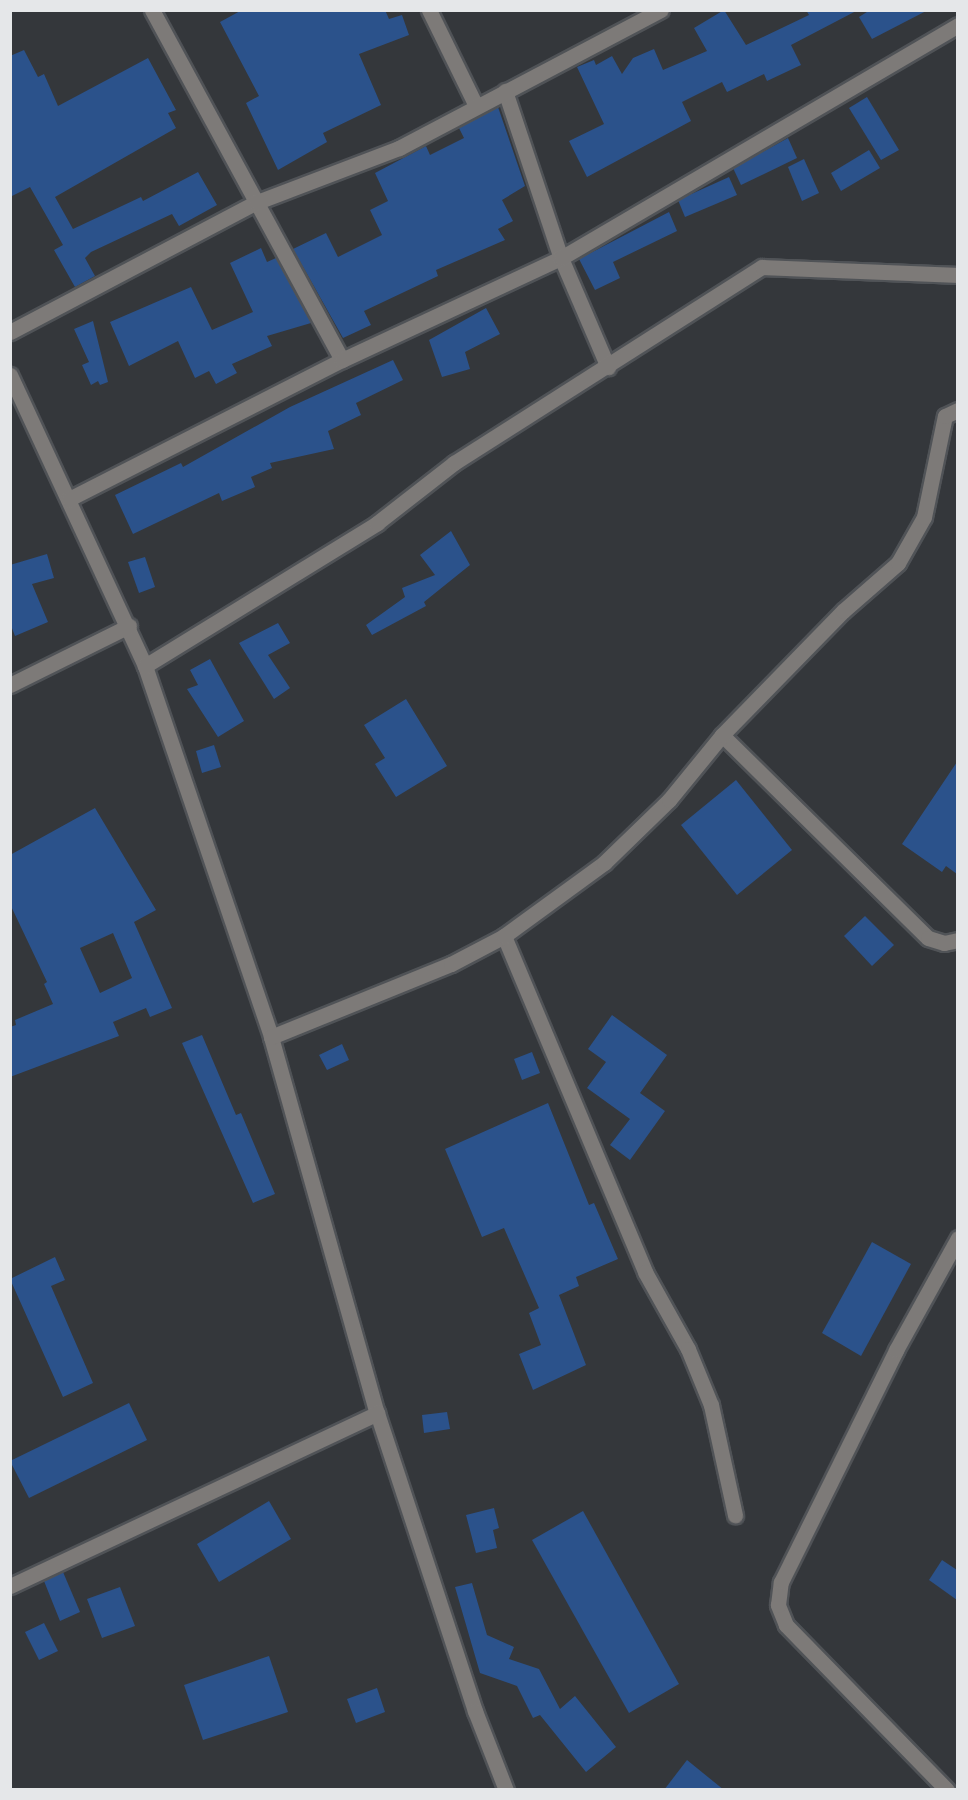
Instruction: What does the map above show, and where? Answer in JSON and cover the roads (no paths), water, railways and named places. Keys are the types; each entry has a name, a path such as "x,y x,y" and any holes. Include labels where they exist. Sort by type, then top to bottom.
{"street":[{"path":"152,10 342,360"},
{"path":"429,10 476,106"},
{"path":"10,332 257,202 399,148 640,15 661,10"},
{"path":"69,499 342,360 561,258 957,25"},
{"path":"506,91 561,258 608,367"},
{"path":"145,666 377,523 454,463 762,267 957,276"},
{"path":"10,375 129,626 145,666 271,1036 377,1413 475,1711 506,1790"},
{"path":"271,1036 451,964 504,936 604,863 669,800 722,735 843,611 898,563 924,518 945,416 957,410"},
{"path":"10,685 129,626"},
{"path":"722,735 928,938 944,943 957,940"},
{"path":"504,936 645,1272 688,1349 711,1405 735,1515"},
{"path":"947,1790 786,1625 778,1605 781,1582 896,1350 957,1238"},
{"path":"10,1586 377,1413"}]}
